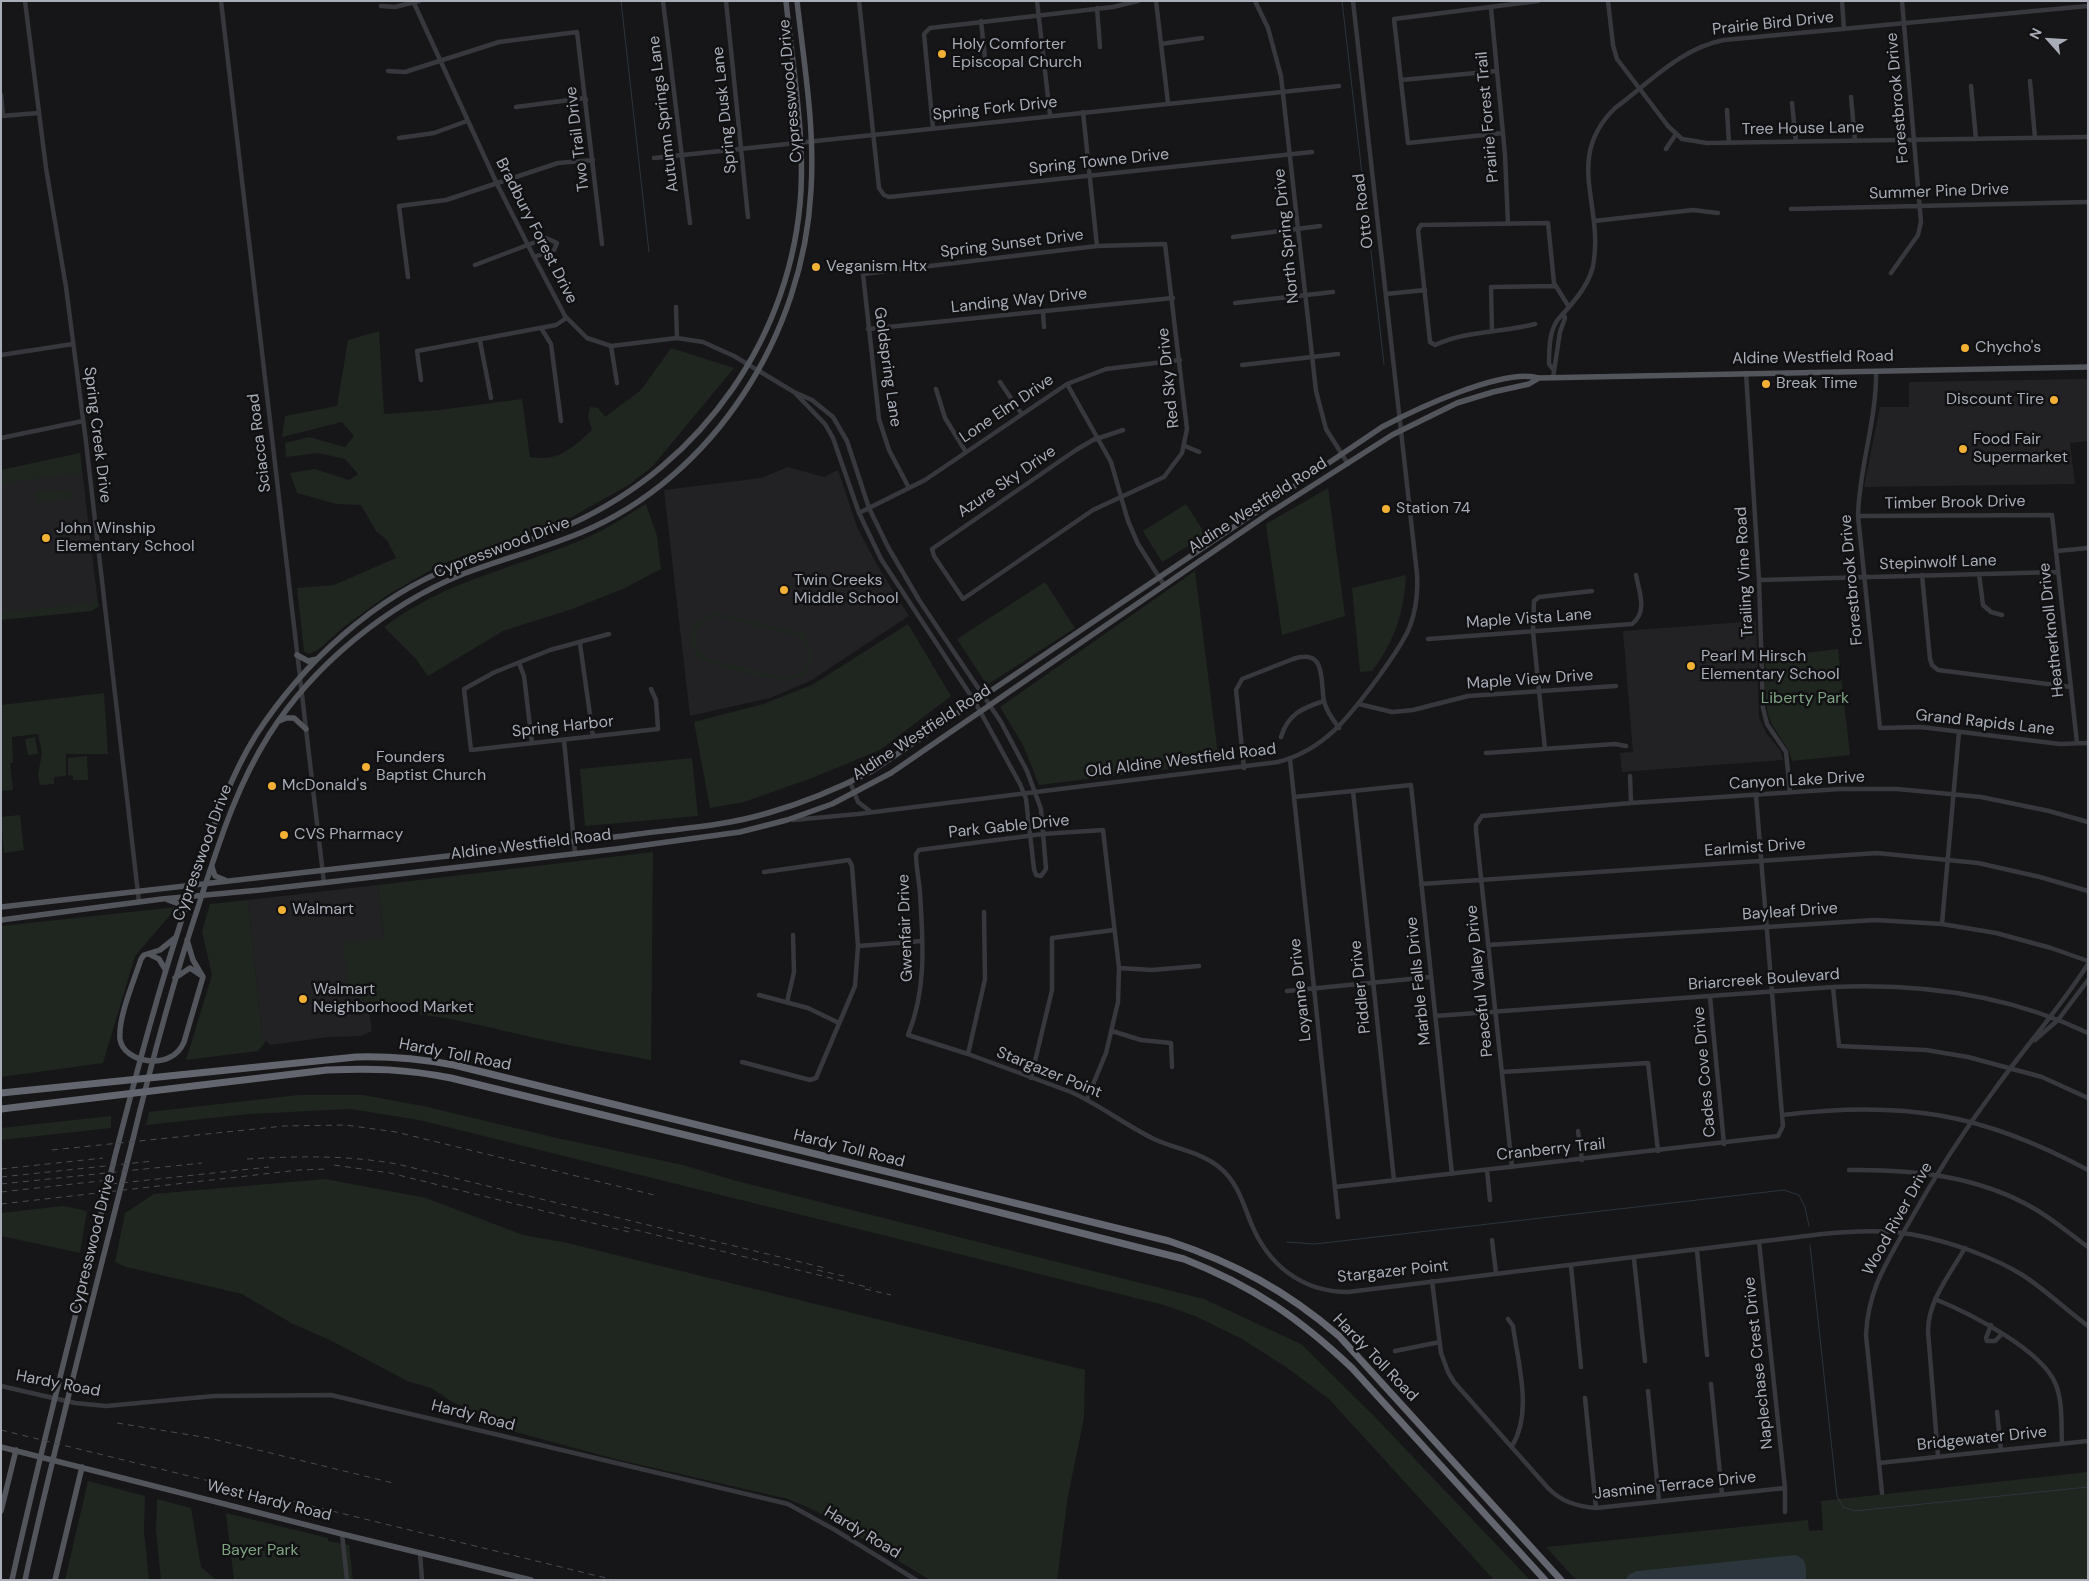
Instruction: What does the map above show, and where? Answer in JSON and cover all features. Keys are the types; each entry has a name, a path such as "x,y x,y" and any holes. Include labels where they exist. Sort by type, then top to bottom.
{"highway":[{"name":"Hardy Toll Road","path":"1,1093 356,1057 386,1056 420,1059 454,1065 1169,1241 1249,1273 1315,1316 1339,1336 1561,1580"},
{"name":"Hardy Toll Road","path":"1,1109 327,1070 368,1068 410,1070 847,1174 1184,1259 1224,1275 1257,1292 1320,1337 1352,1368 1546,1580"}],"main road":[{"name":"Cypresswood Drive","path":"12,1580 146,1032 215,818 232,777 261,728 300,677 361,622 408,590 444,570 539,537 586,517 623,496 667,463 696,436 724,403 750,364 770,323 791,258 801,187 800,143 786,1"},
{"path":"786,9 797,5"},
{"name":"Cypresswood Drive","path":"26,1579 45,1494 159,1035 186,940 230,811 242,782 277,722 329,664 366,632 414,599 447,582 488,565 542,548 598,525 629,506 668,478 721,426 758,370 785,317 802,260 811,203 812,142 797,5"},
{"path":"791,258 802,260"},
{"name":"Aldine Westfield Road","path":"1,907 574,842 697,826 768,813 850,782 901,753 1343,454 1400,418 1480,386 1532,376 1553,378 2088,367"},
{"name":"Aldine Westfield Road","path":"1,920 162,899 324,883 575,853 740,832 787,820 855,794 906,763 1274,510 1402,430 1457,403 1529,384 1538,378"},
{"path":"696,436 703,445"},
{"path":"623,496 629,506"},
{"path":"1269,503 1274,510"},
{"path":"539,537 542,548"},
{"path":"1209,544 1214,551"},
{"path":"444,570 447,582"},
{"path":"1106,613 1111,621"},
{"path":"361,622 366,632"},
{"path":"1053,649 1058,658"},
{"path":"297,655 313,661 323,655"},
{"path":"277,722 286,718 294,718 306,728"},
{"path":"901,753 906,763"},
{"path":"232,777 242,782"},
{"path":"697,826 697,837"},
{"path":"418,859 420,872"},
{"path":"212,863 215,876 220,880 234,882"},
{"path":"162,899 177,902 182,909 183,917"},
{"path":"60,901 61,912"},
{"path":"175,938 160,950 149,954 141,960 120,1027 121,1042 135,1056 162,1061 169,1059 179,1052 184,1042 204,977"},
{"path":"186,940 193,960 204,977"},
{"path":"149,954 159,959 165,970"},
{"path":"175,978 190,968 204,977"},
{"name":"West Hardy Road","path":"1,1447 531,1580"},
{"path":"1,1511 16,1450"},
{"path":"55,1580 82,1467"}],"street":[{"name":"Spring Creek Drive","path":"25,1 83,421 139,902"},
{"name":"Sciacca Road","path":"220,1 324,883"},
{"path":"381,6 395,7 419,1"},
{"name":"Autumn Springs Lane","path":"663,1 690,223"},
{"name":"Spring Dusk Lane","path":"726,1 748,217"},
{"path":"859,1 873,134"},
{"path":"1037,1 1050,116"},
{"path":"933,128 924,39 925,31 930,28 1097,8 1138,1"},
{"path":"1156,1 1168,103"},
{"name":"North Spring Drive","path":"1256,1 1275,50 1283,92 1316,391 1322,421 1348,464"},
{"name":"Otto Road","path":"1353,1 1400,418"},
{"path":"1503,133 1408,143 1394,19 1538,1"},
{"path":"1608,1 1616,55 1639,90 1676,134 1666,150"},
{"path":"1842,1 1844,29"},
{"name":"Forestbrook Drive","path":"1891,274 1918,235 1921,222 1902,1"},
{"name":"Bradbury Forest Drive","path":"413,2 497,184 565,316 587,338 611,346 677,338 703,342 750,364 794,392"},
{"name":"Prairie Bird Drive","path":"1553,369 1549,364 1552,335 1560,316 1564,315 1584,286 1593,268 1595,252 1594,220 1588,165 1593,138 1605,118 1687,53 1707,43 1724,40 2088,6"},
{"path":"1097,8 1100,47"},
{"name":"Prairie Forest Trail","path":"1491,8 1503,133 1508,224"},
{"path":"981,21 985,58"},
{"name":"Two Trail Drive","path":"441,62 499,42 577,32 602,244"},
{"path":"1161,44 1202,38"},
{"path":"1684,48 1687,53"},
{"path":"388,71 405,72 441,62"},
{"path":"1401,80 1497,71"},
{"path":"2030,81 2036,138"},
{"name":"Spring Fork Drive","path":"654,158 1339,86"},
{"path":"1971,86 1976,139"},
{"path":"1,95 2,116 39,113"},
{"path":"1851,97 1855,141"},
{"path":"516,107 584,98 586,100"},
{"path":"1792,103 1796,142"},
{"path":"1727,110 1729,143"},
{"path":"1083,112 1097,246"},
{"path":"399,138 434,133 467,121 467,119"},
{"name":"Spring Towne Drive","path":"873,134 879,188 889,197 1312,152"},
{"name":"Tree House Lane","path":"1676,134 1694,142 1729,143 2088,137"},
{"path":"408,277 399,206 446,200 558,163 593,160"},
{"name":"Summer Pine Drive","path":"1791,209 2088,202"},
{"path":"1594,220 1693,210 1718,213"},
{"path":"1535,324 1492,331 1472,332 1433,344 1430,342 1419,227 1421,225 1548,223 1555,286 1569,307"},
{"path":"1233,237 1320,226"},
{"path":"475,265 546,238 556,243 554,250 534,257"},
{"name":"Spring Sunset Drive","path":"863,274 1097,246 1165,244"},
{"name":"Red Sky Drive","path":"963,599 1093,510 1122,495 1153,484 1164,477 1178,460 1185,446 1188,429 1165,244"},
{"name":"Goldspring Lane","path":"863,274 876,405 882,432 889,450 909,488"},
{"path":"1492,331 1490,287 1555,286"},
{"path":"1386,294 1424,290"},
{"path":"1235,303 1332,292"},
{"name":"Landing Way Drive","path":"868,329 1173,298"},
{"path":"676,306 677,338"},
{"path":"1043,312 1044,327"},
{"name":"Prairie Bird Drive","path":"1553,378 1553,369 1556,365 1564,315"},
{"path":"421,380 417,351 480,341 556,325 565,319 565,316"},
{"path":"541,328 551,344 561,421"},
{"path":"480,341 491,398"},
{"path":"1,355 73,344"},
{"path":"611,346 617,383"},
{"path":"1242,365 1338,354"},
{"name":"Lone Elm Drive","path":"859,513 909,488 1067,384 1106,369 1180,360"},
{"name":"Forestbrook Drive","path":"1876,371 1873,420 1860,482 1858,516 1862,579 1880,728"},
{"name":"Trailing Vine Road","path":"1746,373 1759,580 1763,708 1767,724 1786,752 1790,792"},
{"path":"1000,382 1021,413"},
{"path":"1067,384 1111,462 1131,530 1164,584"},
{"path":"936,389 945,418 966,452"},
{"path":"794,392 823,407 833,417 847,441 869,508 888,547 919,600 990,705 1015,747 1041,809 1046,869 1041,876 1036,875 1034,869 1024,793 975,702 881,559 859,513 833,438 826,424 794,392"},
{"name":"Old Aldine Westfield Road","path":"787,820 871,812 1244,768 1290,759 1319,745 1339,728 1359,704 1406,635 1416,600 1416,564 1400,418"},
{"path":"1,438 83,421"},
{"name":"Azure Sky Drive","path":"963,599 934,556 932,549 1023,486 1098,438 1123,430"},
{"path":"1185,446 1199,452"},
{"path":"847,481 858,477"},
{"name":"Timber Brook Drive","path":"1858,516 2052,515"},
{"name":"Heatherknoll Drive","path":"2052,515 2077,743"},
{"path":"2057,551 2088,548"},
{"name":"Stepinwolf Lane","path":"1759,580 1862,579 1922,574 2058,572"},
{"path":"1922,574 1932,665 1945,671 1991,675 2071,687"},
{"path":"1979,574 1983,606 1991,612 2002,615"},
{"name":"Maple Vista Lane","path":"1428,639 1632,624 1641,614 1636,575"},
{"path":"1545,749 1534,632 1534,601 1539,597 1592,591"},
{"path":"910,605 919,600"},
{"path":"532,743 524,676 519,663 550,650 580,644 609,634"},
{"path":"580,644 592,736"},
{"path":"1244,768 1236,690 1242,679 1293,659 1307,656 1317,662 1320,667 1324,701 1339,728"},
{"name":"Spring Harbor","path":"519,663 495,672 464,689 471,750 658,729 656,700 651,690"},
{"name":"Maple View Drive","path":"1359,704 1392,712 1414,710 1468,696 1616,686"},
{"path":"1281,737 1288,719 1297,711 1324,701"},
{"name":"Grand Rapids Lane","path":"1880,728 1920,727 2060,744 2088,743"},
{"path":"1942,924 1959,732"},
{"path":"564,740 575,853"},
{"path":"1486,753 1615,744 1626,746"},
{"name":"Loyanne Drive","path":"1290,759 1338,1217"},
{"path":"1630,776 1631,803"},
{"path":"850,782 863,807 871,812"},
{"name":"Marble Falls Drive","path":"1353,791 1411,784 1452,1174"},
{"name":"Canyon Lake Drive","path":"1505,813 1790,792 1897,789 1954,793 2013,803 2088,822"},
{"path":"1294,797 1353,791"},
{"name":"Piddler Drive","path":"1353,791 1394,1180"},
{"path":"1756,796 1782,1115 1836,1109 1879,1108 1916,1111 1973,1121 2030,1141 2088,1170"},
{"name":"Peaceful Valley Drive","path":"1505,813 1482,816 1476,825 1512,1167"},
{"name":"Park Gable Drive","path":"919,850 1043,834 1103,830 1114,930"},
{"name":"Gwenfair Drive","path":"908,1035 921,990 922,941 916,854 919,850"},
{"name":"Earlmist Drive","path":"1421,884 1877,853 1949,860 2009,870 2088,891"},
{"path":"742,1062 810,1080 816,1078 855,986 858,946 852,866 849,860 764,872"},
{"path":"968,1054 985,979 984,912"},
{"name":"Bayleaf Drive","path":"1488,945 1875,920 1942,924 1996,934 2051,948 2088,963"},
{"path":"1031,1078 1052,990 1052,938 1114,930 1119,968 1118,1002 1112,1031 1087,1099"},
{"path":"787,1002 794,972 793,935"},
{"path":"858,946 922,941"},
{"name":"Wood River Drive","path":"1882,1493 1866,1335 1867,1312 1873,1289 1936,1175 2010,1070 2073,988 2088,963"},
{"path":"1119,968 1152,970 1198,966"},
{"path":"1286,992 1431,977"},
{"name":"Wood River Drive","path":"2030,1044 2058,1020 2088,980"},
{"name":"Briarcreek Boulevard","path":"1435,1016 1832,987 1894,986 1934,990 2001,1002 2058,1020 2088,1033"},
{"path":"1832,987 1839,1046 1926,1050 1968,1057 2010,1070 2042,1077 2088,1098"},
{"path":"759,995 808,1008 839,1023"},
{"name":"Cades Cove Drive","path":"1710,997 1724,1144"},
{"path":"1112,1031 1142,1040 1170,1043 1172,1067"},
{"name":"Stargazer Point","path":"908,1035 968,1054 1087,1099 1151,1137 1201,1156 1222,1169 1238,1192 1255,1233 1270,1258 1288,1274 1306,1285 1327,1291 1348,1292 1860,1230 1929,1236 2003,1263 2025,1276 2088,1326"},
{"path":"1502,1072 1648,1063 1658,1151"},
{"name":"Cranberry Trail","path":"1334,1187 1770,1139 1782,1132 1782,1115"},
{"path":"1578,1131 1582,1160"},
{"path":"1849,1170 1889,1169 1936,1175 1970,1182 2017,1199 2036,1210 2088,1248"},
{"path":"1487,1170 1490,1200"},
{"path":"1492,1240 1496,1273"},
{"name":"Naplechase Crest Drive","path":"1759,1242 1785,1488 1785,1512"},
{"path":"1938,1457 1928,1331 1929,1315 1965,1248"},
{"path":"1697,1250 1707,1354"},
{"path":"1634,1258 1645,1361"},
{"path":"1570,1266 1581,1367"},
{"name":"Jasmine Terrace Drive","path":"1432,1281 1444,1362 1454,1382 1556,1495 1578,1507 1596,1508 1785,1488"},
{"path":"1936,1299 1966,1312 1990,1326 2041,1364 2052,1377 2059,1394 2062,1443"},
{"path":"1508,1319 1513,1326 1523,1409 1521,1427 1512,1446"},
{"path":"1990,1326 1986,1338 1987,1341 1995,1341 2002,1334"},
{"path":"1395,1350 1440,1342"},
{"path":"1711,1384 1722,1494"},
{"name":"Hardy Road","path":"1,1386 75,1402 106,1406 214,1396 330,1395 788,1504 835,1530 916,1580"},
{"path":"1648,1391 1659,1501"},
{"path":"1585,1398 1596,1508"},
{"path":"1998,1412 2001,1450"},
{"name":"Bridgewater Drive","path":"1879,1463 2088,1441"},
{"path":"342,1534 347,1580"},
{"path":"420,1553 422,1580"}],"shaded area":[{"path":"2086,379 2088,381 2088,441 2070,443 2075,484 1864,487 1880,407 1909,407 1909,382"},
{"name":"John Winship Elementary School","path":"80,453 98,604 1,616 1,470"},
{"name":"Twin Creeks Middle School","path":"788,467 824,477 838,470 857,527 877,565 909,616 810,681 770,698 690,716 664,490 761,478"},
{"name":"Pearl M Hirsch Elementary School","path":"1756,621 1759,717 1766,733 1780,750 1783,760 1622,772 1620,753 1633,752 1623,631"},
{"path":"378,885 384,939 349,996 358,996 368,1003 372,1031 361,1036 329,1037 270,1045 262,1036 248,900"},
{"path":"1795,1555 1804,1562 1806,1580 1625,1580 1630,1574 1637,1571"}],"green space":[{"path":"379,331 384,414 440,410 522,399 530,457 549,457 571,448 592,430 588,417 590,407 598,408 605,417 641,390 671,348 734,368 652,467 627,486 568,519 450,561 427,572 386,596 345,626 318,650 309,654 304,651 297,588 334,585 396,558 387,540 376,531 361,505 336,504 297,493 290,473 315,469 349,480 358,474 345,459 318,453 286,457 285,443 309,437 345,447 354,436 342,422 282,437 285,416 337,406 348,340"},
{"path":"80,453 82,473 5,483 4,487 1,488 1,470"},
{"path":"1328,488 1345,616 1282,635 1266,524"},
{"path":"71,489 72,498 38,503 36,492"},
{"path":"646,504 657,536 661,569 623,589 572,609 503,631 428,676 416,659 384,627 432,597 482,576 586,538"},
{"path":"1186,504 1206,535 1162,562 1143,531"},
{"path":"1195,571 1219,763 1039,785 1023,745 1000,707"},
{"path":"1406,575 1403,601 1397,626 1387,649 1372,671 1360,672 1352,588"},
{"path":"1045,582 1075,628 987,685 957,639"},
{"path":"96,599 99,606 91,611 1,620 1,613 92,603 92,600"},
{"path":"715,613 804,633 812,655 809,668 799,677 783,680 744,672 706,661 695,652 691,638 696,625 707,615","holes":["719,616 798,636 808,650 808,660 804,670 795,676 785,678 708,659 696,647 696,630 705,619"]},
{"path":"908,624 951,696 880,750 812,778 744,802 710,808 694,722 763,704 812,685"},
{"name":"Liberty Park","path":"1838,649 1850,755 1792,761 1768,713 1765,658"},
{"path":"104,693 108,754 66,754 66,776 54,777 54,784 40,785 38,775 42,753 38,734 12,737 13,763 10,763 13,790 1,791 1,705"},
{"path":"35,737 38,754 28,755 25,739"},
{"path":"87,756 88,780 73,780 73,776 68,775 68,758"},
{"path":"692,758 698,816 585,826 580,769"},
{"path":"20,815 24,850 4,853 1,817"},
{"path":"653,852 651,1060 558,1043 458,1020 414,1014 370,1013 367,1005 361,998 349,996 343,943 384,938 378,885"},
{"path":"248,900 262,1036 266,1041 258,1051 186,1060 212,975 202,931 210,904"},
{"path":"177,907 135,956 103,1063 1,1077 1,926"},
{"path":"299,1095 363,1095 423,1106 557,1138 683,1165 733,1180 1204,1299 1301,1344 1374,1416 1530,1580 1494,1580 1329,1399 1286,1367 1242,1339 1195,1316 1164,1305 419,1120 350,1109 249,1114 146,1125 149,1112"},
{"path":"111,1116 111,1128 1,1140 1,1128"},
{"path":"325,1179 426,1198 523,1235 563,1242 1085,1370 1084,1418 1068,1496 1057,1580 930,1580 816,1511 788,1499 615,1459 512,1431 451,1401 431,1388 407,1381 330,1340 291,1323 242,1294 126,1267 115,1262 125,1213 154,1194"},
{"path":"63,1206 87,1211 80,1253 1,1236 1,1213"},
{"path":"2088,1472 2088,1580 1576,1580 1546,1547 1808,1520 1809,1531 1823,1530 1821,1501"},
{"path":"88,1481 145,1496 144,1531 149,1580 65,1580"},
{"path":"157,1499 191,1508 201,1567 216,1580 161,1580 156,1530"},
{"name":"Bayer Park","path":"226,1513 349,1545 353,1580 234,1580"}],"waterway":[{"path":"621,1 649,252"},
{"path":"1342,1 1384,364"},
{"path":"1287,1242 1315,1244 1784,1190 1799,1195 1805,1207 1809,1226"},
{"path":"1810,1245 1837,1496 1843,1507 1855,1511 2088,1487"}],"railway":[{"path":"52,1150 284,1126 345,1125 396,1132 654,1195"},
{"path":"247,1159 322,1157 397,1164 825,1268"},
{"path":"1,1169 103,1158"},
{"path":"1,1177 153,1161"},
{"path":"1,1184 202,1163"},
{"path":"334,1165 390,1173 629,1232"},
{"path":"111,1184 269,1167"},
{"path":"1,1204 299,1170 327,1169"},
{"path":"1,1192 118,1179"},
{"path":"624,1227 871,1288"},
{"path":"817,1270 844,1276"},
{"path":"865,1289 891,1295"},
{"path":"117,1423 209,1438 393,1483"},
{"path":"1,1430 614,1580"}],"place":[{"name":"Holy Comforter Episcopal Church","path":"942,54"},
{"name":"Veganism Htx","path":"816,267"},
{"name":"Chycho's","path":"1965,348"},
{"name":"Break Time","path":"1766,384"},
{"name":"Discount Tire","path":"2054,400"},
{"name":"Food Fair Supermarket","path":"1963,449"},
{"name":"Station 74","path":"1386,509"},
{"name":"John Winship Elementary School","path":"46,538"},
{"name":"Twin Creeks Middle School","path":"784,590"},
{"name":"Pearl M Hirsch Elementary School","path":"1691,666"},
{"name":"Founders Baptist Church","path":"366,767"},
{"name":"McDonald's","path":"272,786"},
{"name":"CVS Pharmacy","path":"284,835"},
{"name":"Walmart","path":"282,910"},
{"name":"Walmart Neighborhood Market","path":"303,999"}]}
